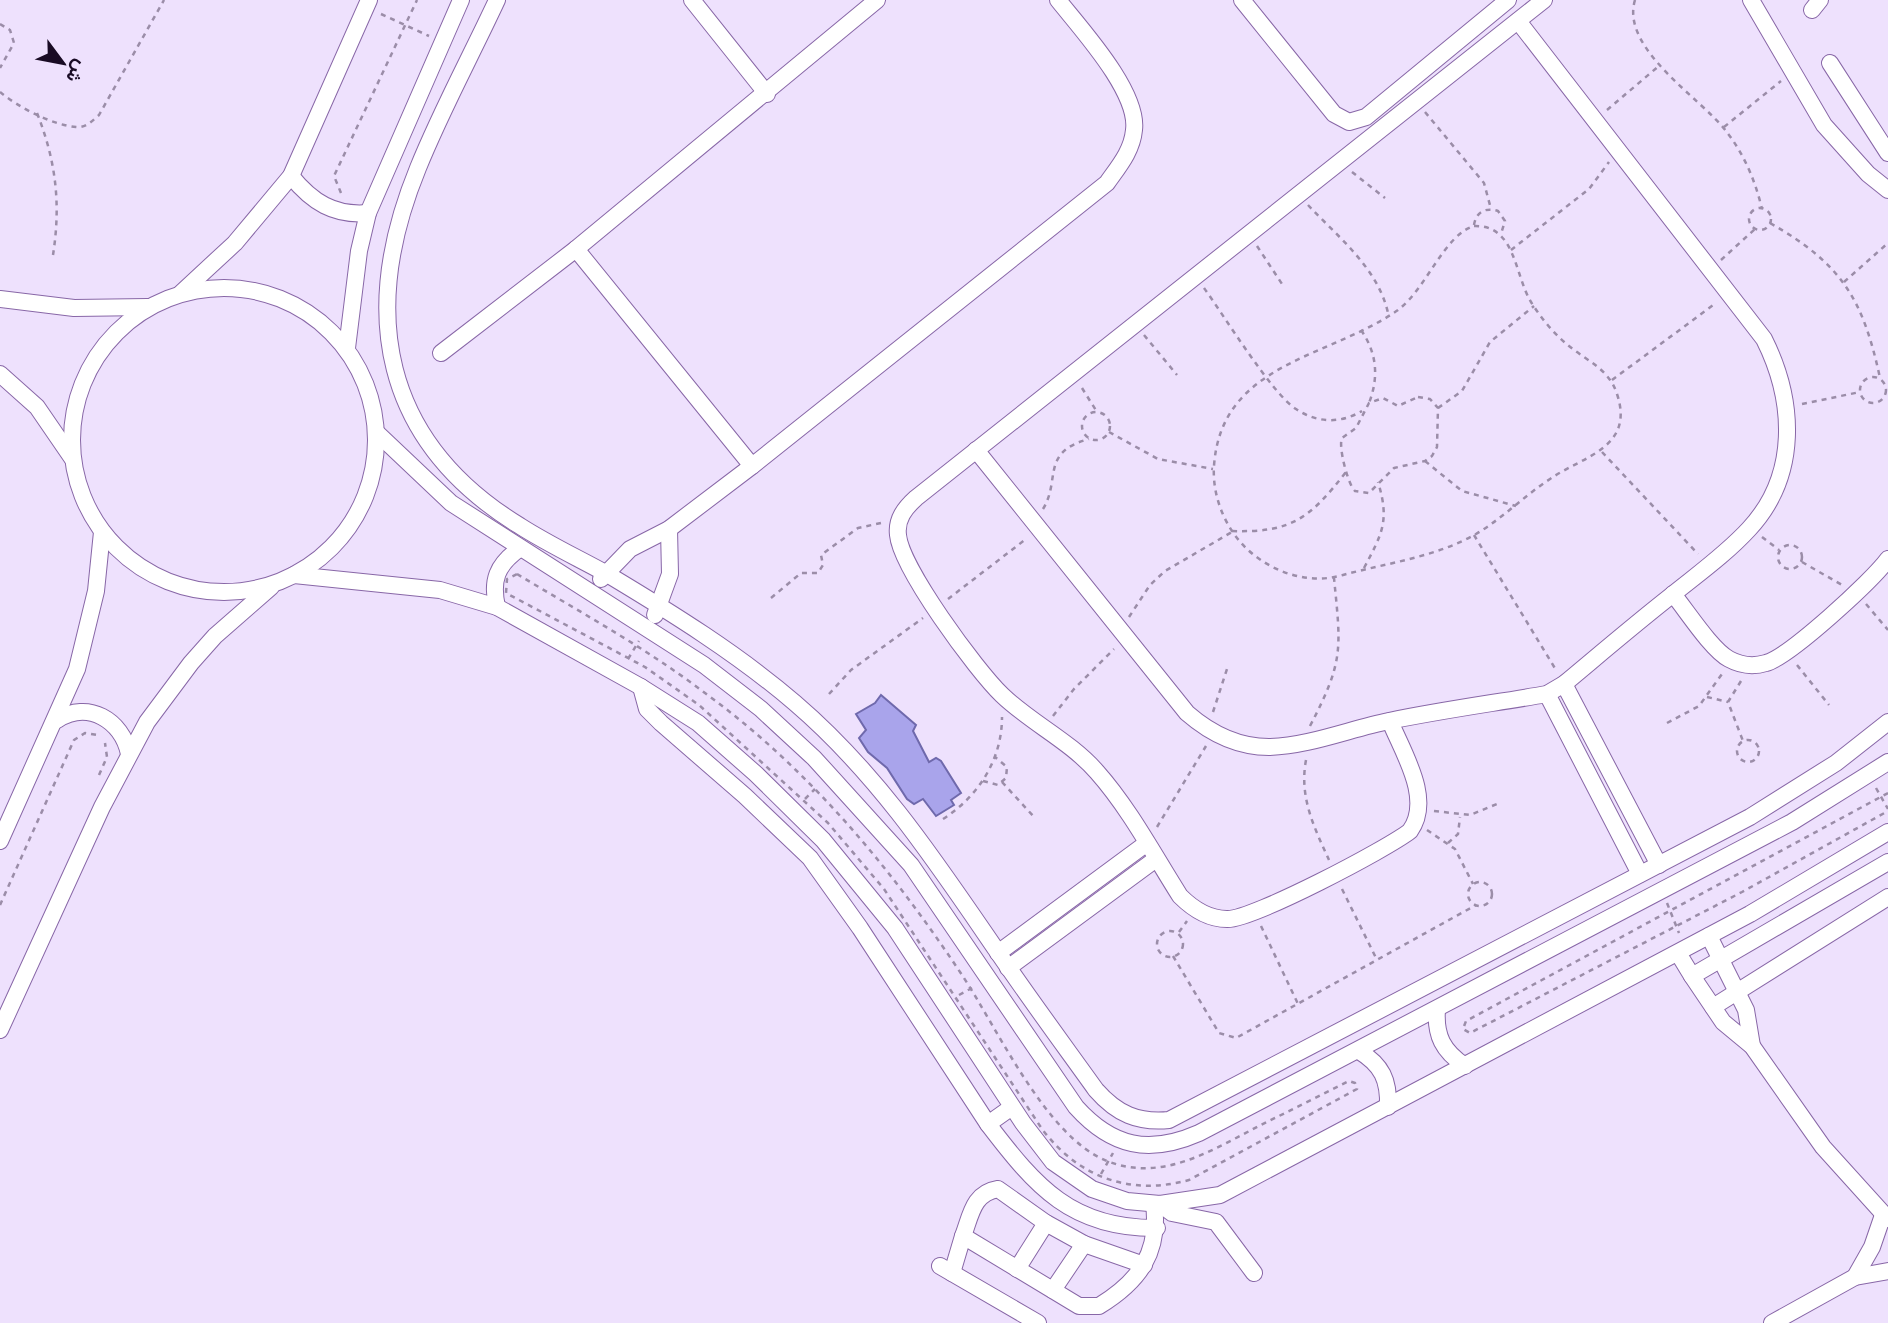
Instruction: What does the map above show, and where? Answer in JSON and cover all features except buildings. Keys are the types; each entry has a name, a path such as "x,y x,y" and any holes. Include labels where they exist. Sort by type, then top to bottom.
{"street":[{"path":"347,348 359,251 368,212 461,0"},
{"path":"497,0 417,169 397,235 385,298 391,354 400,391 420,432 441,463 463,485 518,525 660,607 738,658 796,703 848,753 896,807 1008,968 1107,1103 1136,1119 1169,1120 1659,865 1796,789 1888,722"},
{"path":"692,0 767,94"},
{"path":"441,353 576,249 767,94 877,0"},
{"path":"591,592 605,573 630,549 669,529 752,466 1107,183 1127,155 1135,128 1125,88 1058,0"},
{"path":"1242,0 1334,114 1349,122 1366,117 1505,1"},
{"path":"1390,721 1420,798 1418,816 1402,837 1255,914 1225,919 1195,910 1180,896 1098,773 1078,753 1044,730 999,692 965,652 935,609 903,551 898,526 907,505 1544,0"},
{"path":"1757,2 1791,73 1824,125 1868,174 1888,190"},
{"path":"181,293 234,243 291,176 367,4"},
{"path":"976,450 1187,713 1211,731 1249,745 1270,747 1390,721 1547,694 1564,684 1709,566 1749,529 1765,508 1781,472 1788,433 1787,407 1777,366 1764,340 1518,21"},
{"path":"1830,63 1888,153"},
{"path":"291,176 307,195 322,206 350,214 368,212"},
{"path":"576,249 752,466"},
{"path":"0,1030 129,754 154,712 215,636 271,587 294,575 339,539 368,489 376,432 368,388 347,348 314,315 273,294 227,286 181,293 148,307 103,346 77,399 72,458 82,497 102,532 134,564 174,584 219,593 271,587"},
{"path":"0,299 74,308 148,307"},
{"path":"0,374 37,407 72,458"},
{"path":"376,432 452,503 520,549 649,626 761,709 830,775 911,865 1076,1107 1091,1124 1120,1140 1155,1146 1178,1143 1359,1051 1792,822 1888,762"},
{"path":"649,626 660,607 670,574 669,529"},
{"path":"0,841 57,720 85,643 96,591 102,532"},
{"path":"497,607 494,580 506,559 520,549"},
{"path":"1673,594 1731,660 1754,665 1766,663 1786,651 1856,593 1888,559"},
{"path":"294,575 440,590 497,607 642,687 698,723 798,805 895,928 1012,1107 1053,1162 1127,1201 1157,1204 1220,1195 1682,951 1888,832"},
{"path":"1564,684 1659,865"},
{"path":"642,687 647,709 810,858 875,949 988,1124 1022,1169 1051,1197 1073,1212 1134,1228 1157,1228"},
{"path":"1547,694 1640,874"},
{"path":"57,720 74,712 102,716 123,736 129,754"},
{"path":"0,816 18,803"},
{"path":"1622,838 1640,829"},
{"path":"998,953 1147,843"},
{"path":"1008,968 1156,859"},
{"path":"1692,976 1888,862"},
{"path":"1713,1007 1888,897"},
{"path":"1709,936 1738,991 1751,1027 1752,1046"},
{"path":"1682,951 1692,976 1713,1007 1738,1037 1752,1046 1823,1147 1886,1217 1855,1278"},
{"path":"1437,1009 1436,1026 1441,1043 1451,1056 1465,1066"},
{"path":"1359,1051 1374,1059 1384,1073 1389,1089 1388,1107"},
{"path":"988,1124 1012,1107"},
{"path":"1038,1323 946,1269 963,1237 977,1198 986,1191 998,1189 1046,1223 1084,1244 1144,1265"},
{"path":"963,1237 1079,1306 1099,1306 1144,1265 1154,1247 1157,1204"},
{"path":"1157,1204 1172,1213 1216,1222 1254,1273"},
{"path":"1017,1269 1046,1223"},
{"path":"1053,1290 1084,1244"},
{"path":"1772,1323 1855,1278 1888,1271"}],"path":[{"path":"0,92 37,113 77,128 90,124 99,115 164,0"},
{"path":"344,195 336,187 334,177 416,0"},
{"path":"1635,0 1632,18 1635,28 1660,65 1724,127 1748,166 1762,208 1769,214 1770,223 1764,230 1755,229 1711,269"},
{"path":"367,4 442,42"},
{"path":"0,24 10,30 14,43 0,68"},
{"path":"1595,120 1660,65"},
{"path":"1724,127 1791,73"},
{"path":"1416,102 1484,183 1491,209"},
{"path":"37,113 55,171 57,218 53,255"},
{"path":"1511,250 1589,189 1604,171 1616,146"},
{"path":"1339,163 1385,198"},
{"path":"1299,195 1368,269 1381,291 1388,315"},
{"path":"1755,229 1749,218 1754,211 1762,208"},
{"path":"1474,226 1478,214 1491,209 1498,211 1505,221 1502,234"},
{"path":"1770,223 1804,244 1844,282 1865,319 1880,378 1886,387 1883,398"},
{"path":"1474,226 1484,226 1502,234 1534,306 1559,337 1603,370 1611,381 1619,404 1619,423 1612,440 1602,452 1554,476 1474,535 1423,555 1334,578 1296,577 1272,567 1250,552 1232,531 1219,503 1214,470 1216,447 1223,425 1242,398 1266,376 1291,361 1388,315 1421,286 1457,234 1474,226"},
{"path":"1249,234 1284,287"},
{"path":"1844,282 1888,243"},
{"path":"1196,276 1266,376 1293,408 1310,416 1337,421 1362,411"},
{"path":"1611,381 1730,293"},
{"path":"1438,408 1462,391 1490,342 1534,306"},
{"path":"1135,324 1177,375"},
{"path":"1361,330 1372,349 1376,371 1369,403 1362,411 1356,428 1339,444 1347,471 1346,478 1354,491 1369,493 1378,482 1404,464 1425,461 1437,447 1438,408"},
{"path":"1072,374 1098,412 1108,420 1109,432"},
{"path":"1860,392 1866,379 1880,378"},
{"path":"1787,407 1860,392"},
{"path":"1860,392 1870,402 1883,398"},
{"path":"1369,403 1383,398 1398,406 1424,397 1438,408"},
{"path":"1883,398 1888,402"},
{"path":"1088,439 1082,431 1082,422 1088,414 1098,412"},
{"path":"1109,432 1158,459 1214,470"},
{"path":"1031,517 1044,508 1048,500 1051,474 1059,457 1072,445 1088,439 1099,440 1109,432"},
{"path":"1602,452 1709,566"},
{"path":"1425,461 1462,491 1516,506"},
{"path":"1044,730 1074,689 1124,633 1157,578 1232,531 1267,530 1295,523 1321,503 1347,471"},
{"path":"1363,570 1384,528 1385,511 1378,482"},
{"path":"771,598 801,573 818,573 823,565 821,555 858,528 877,522 898,526"},
{"path":"1749,529 1779,550"},
{"path":"1474,535 1564,684"},
{"path":"1787,545 1796,546 1802,553 1802,562 1795,569 1785,568 1779,561 1779,550 1787,545"},
{"path":"517,574 636,646 741,720 815,789 860,836 899,884 971,989 1030,1085 1057,1122 1079,1145 1108,1162 1137,1168 1183,1163 1349,1081 1357,1086 1355,1092 1189,1180 1144,1187 1096,1183 1051,1140 884,889 842,838 798,805 699,705 629,658 506,593 507,579 517,574"},
{"path":"1334,578 1340,641 1337,666 1307,741 1305,796 1312,823 1377,960"},
{"path":"618,674 649,626"},
{"path":"1786,651 1829,705"},
{"path":"1667,723 1699,706 1731,660"},
{"path":"1728,702 1754,665"},
{"path":"1147,843 1199,760 1211,731 1216,697 1228,666"},
{"path":"943,819 961,806 983,781 995,757 1002,725 999,692"},
{"path":"1706,696 1728,702"},
{"path":"1728,702 1743,741 1737,754 1743,762 1753,762 1759,749 1753,741 1743,741"},
{"path":"0,905 74,740 85,733 98,735 107,744 107,757 96,782"},
{"path":"983,781 993,786 1002,782 1007,767 995,757"},
{"path":"798,805 830,775"},
{"path":"1869,775 1881,798 1888,810 1676,926 1470,1033 1463,1029 1466,1021 1671,913 1881,798 1888,793"},
{"path":"1002,782 1035,818"},
{"path":"1418,816 1460,816 1479,813 1497,804"},
{"path":"1418,816 1455,849 1473,884 1469,898 1476,905"},
{"path":"1448,843 1458,834 1460,816"},
{"path":"1173,956 1181,950 1183,941 1178,933 1167,931 1158,939 1163,954 1173,956 1214,1026 1228,1038 1237,1038 1476,905 1488,903 1492,892 1485,883 1473,884"},
{"path":"1662,890 1682,951"},
{"path":"1255,914 1298,1004"},
{"path":"955,998 990,978"},
{"path":"1096,1183 1120,1140"}]}
